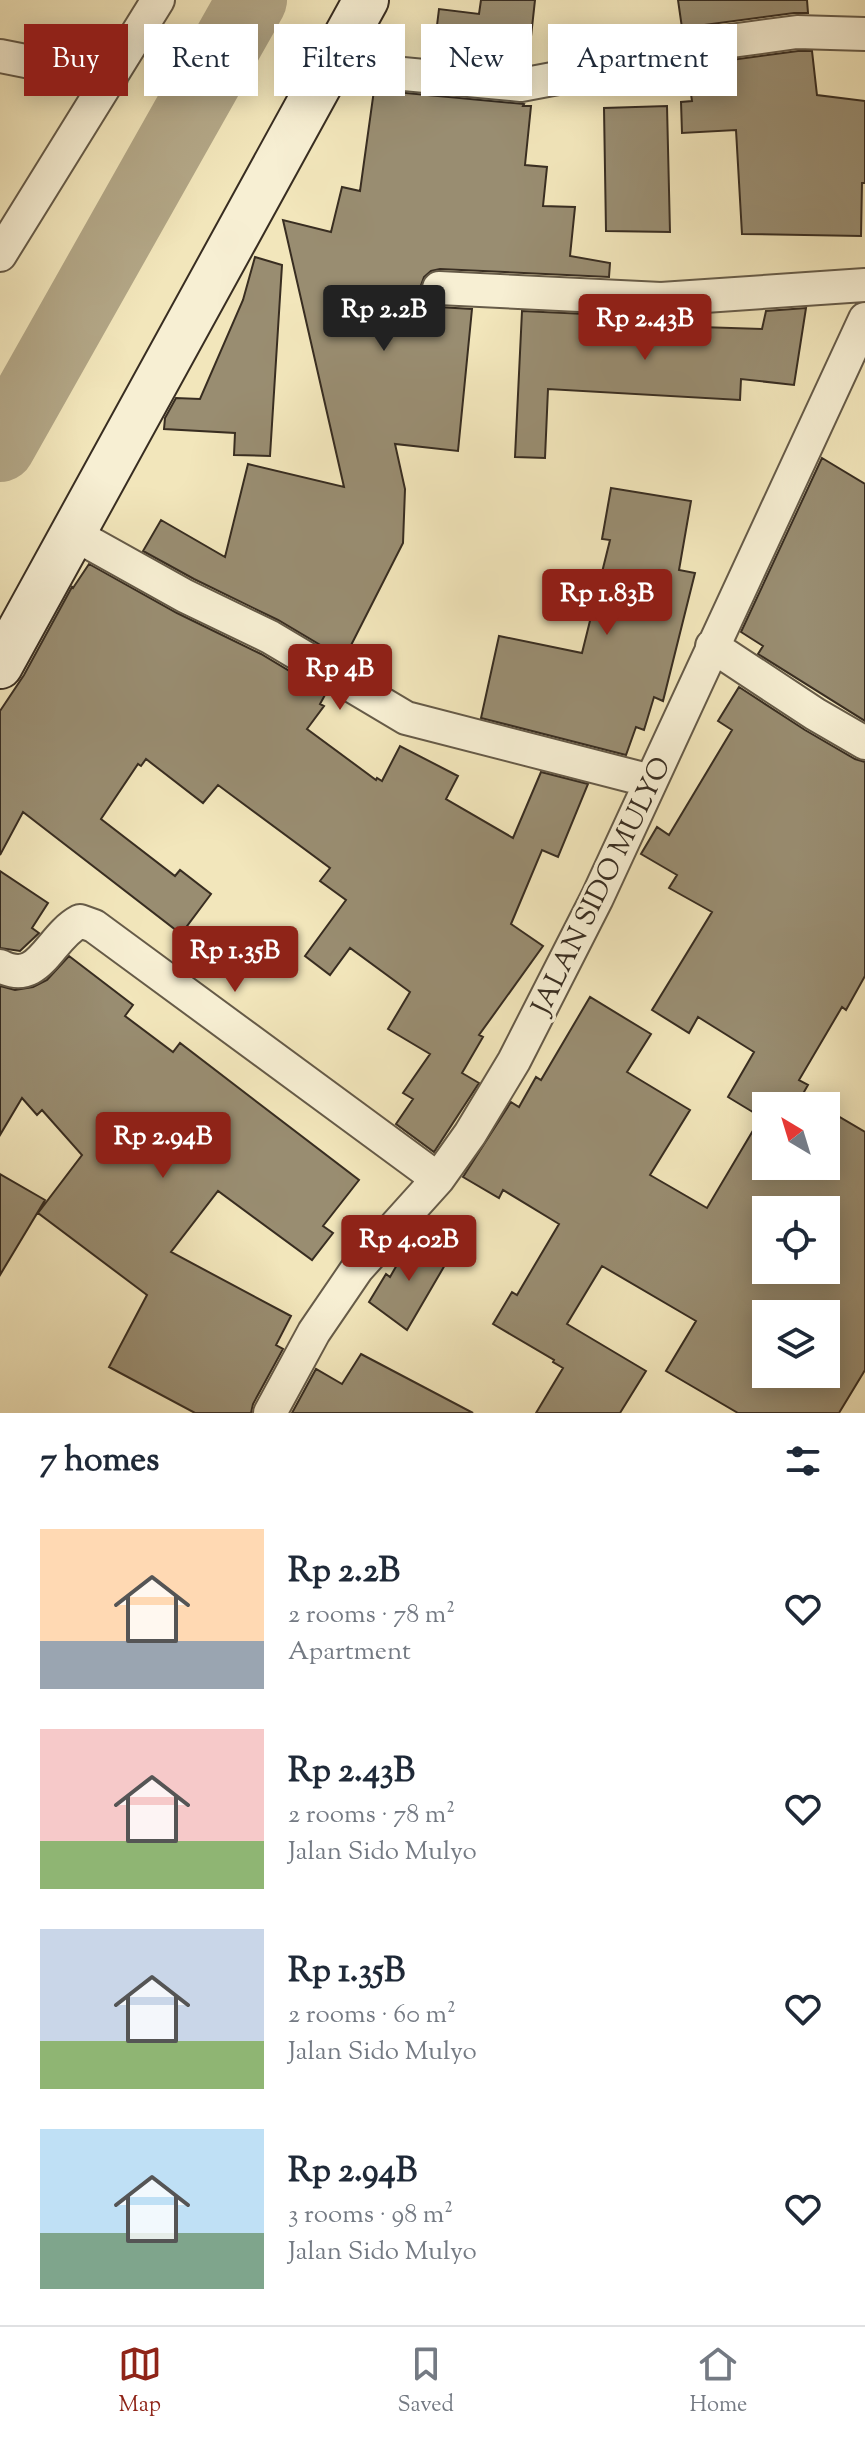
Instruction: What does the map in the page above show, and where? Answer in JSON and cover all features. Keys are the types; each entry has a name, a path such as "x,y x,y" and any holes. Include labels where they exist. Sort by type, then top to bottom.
{"street":[{"path":"128,50 158,0"},
{"path":"353,24 366,0"},
{"path":"405,74 521,85 600,70 672,49 797,32 865,34"},
{"path":"0,56 24,61"},
{"path":"0,255 100,96"},
{"path":"0,666 313,96"},
{"path":"439,288 661,299 865,285"},
{"name":"JALAN SIDO MULYO","path":"270,1413 314,1332 357,1269 438,1179 470,1134 514,1061 597,898 865,319"},
{"path":"72,533 185,596 270,637 406,718 651,781"},
{"path":"712,646 865,743"},
{"path":"0,966 22,973 33,968 66,928 80,921 94,926 438,1179"}],"building":[{"path":"481,0 535,0 532,27 532,24 437,24 439,9 479,14"},
{"path":"678,0 807,0 808,13 712,24 681,24"},
{"path":"812,51 817,95 865,101 865,183 862,183 861,236 742,234 736,130 682,133 681,102 692,101 691,96 737,96 737,59"},
{"path":"405,93 531,106 525,165 547,167 543,206 575,207 570,256 610,263 609,277 440,269 424,277 420,288 429,304 472,309 458,451 395,444 405,489 403,543 344,659 278,620 143,551 161,520 225,557 248,464 344,487 283,220 331,232 342,187 360,191 373,96 405,96"},
{"path":"667,106 670,232 606,231 604,108"},
{"path":"255,257 282,265 270,456 234,455 235,433 164,429 165,418 176,398 200,399 243,300"},
{"path":"806,308 794,385 741,379 740,400 548,389 545,458 515,457 522,311 607,315 607,324 762,329 766,311"},
{"path":"822,458 865,484 865,721 758,654 763,646 741,632"},
{"path":"611,488 691,501 679,570 695,573 663,701 654,697 644,730 636,727 626,755 481,718 499,636 582,653 610,540 602,539"},
{"path":"89,564 177,613 261,654 326,693 320,704 324,706 307,729 376,780 382,781 400,746 458,776 446,799 513,838 541,772 588,784 558,857 542,850 511,924 543,946 479,1035 483,1037 462,1073 479,1083 434,1152 396,1124 413,1099 403,1093 430,1054 388,1029 410,992 350,948 330,975 305,956 346,900 320,881 330,868 218,785 203,803 146,759 141,766 138,764 101,819 175,876 180,870 211,894 181,934 23,812 0,855 0,711 24,675 72,587"},
{"path":"739,687 805,730 865,762 865,976 846,1010 842,1007 799,1080 808,1085 804,1092 752,1092 752,1112 728,1097 754,1052 698,1017 689,1033 652,1010 712,912 669,888 677,875 641,854 657,827 669,835 732,730 718,721"},
{"path":"0,871 48,903 32,928 39,933 20,951 0,948"},
{"path":"69,956 133,1005 125,1016 173,1052 180,1043 359,1180 323,1226 333,1233 312,1260 218,1191 171,1252 291,1316 276,1345 283,1349 251,1413 195,1413 109,1367 147,1295 38,1213 82,1155 42,1110 37,1115 22,1098 0,1135 0,986 15,990 33,987 47,980"},
{"path":"590,997 651,1034 627,1072 690,1110 650,1175 707,1208 752,1132 752,1180 840,1180 840,1117 865,1132 865,1370 839,1413 738,1413 666,1371 696,1321 602,1266 567,1324 646,1371 620,1413 536,1413 563,1368 493,1324 512,1292 517,1295 559,1224 503,1190 499,1198 463,1177 511,1102 519,1107 536,1077 541,1080"},
{"path":"0,1174 45,1200 0,1275"},
{"path":"413,1237 449,1258 407,1330 369,1302 386,1274 390,1277"},
{"path":"361,1354 473,1413 292,1413 316,1369 342,1384"}],"waterway":[{"path":"0,447 252,0"}]}
